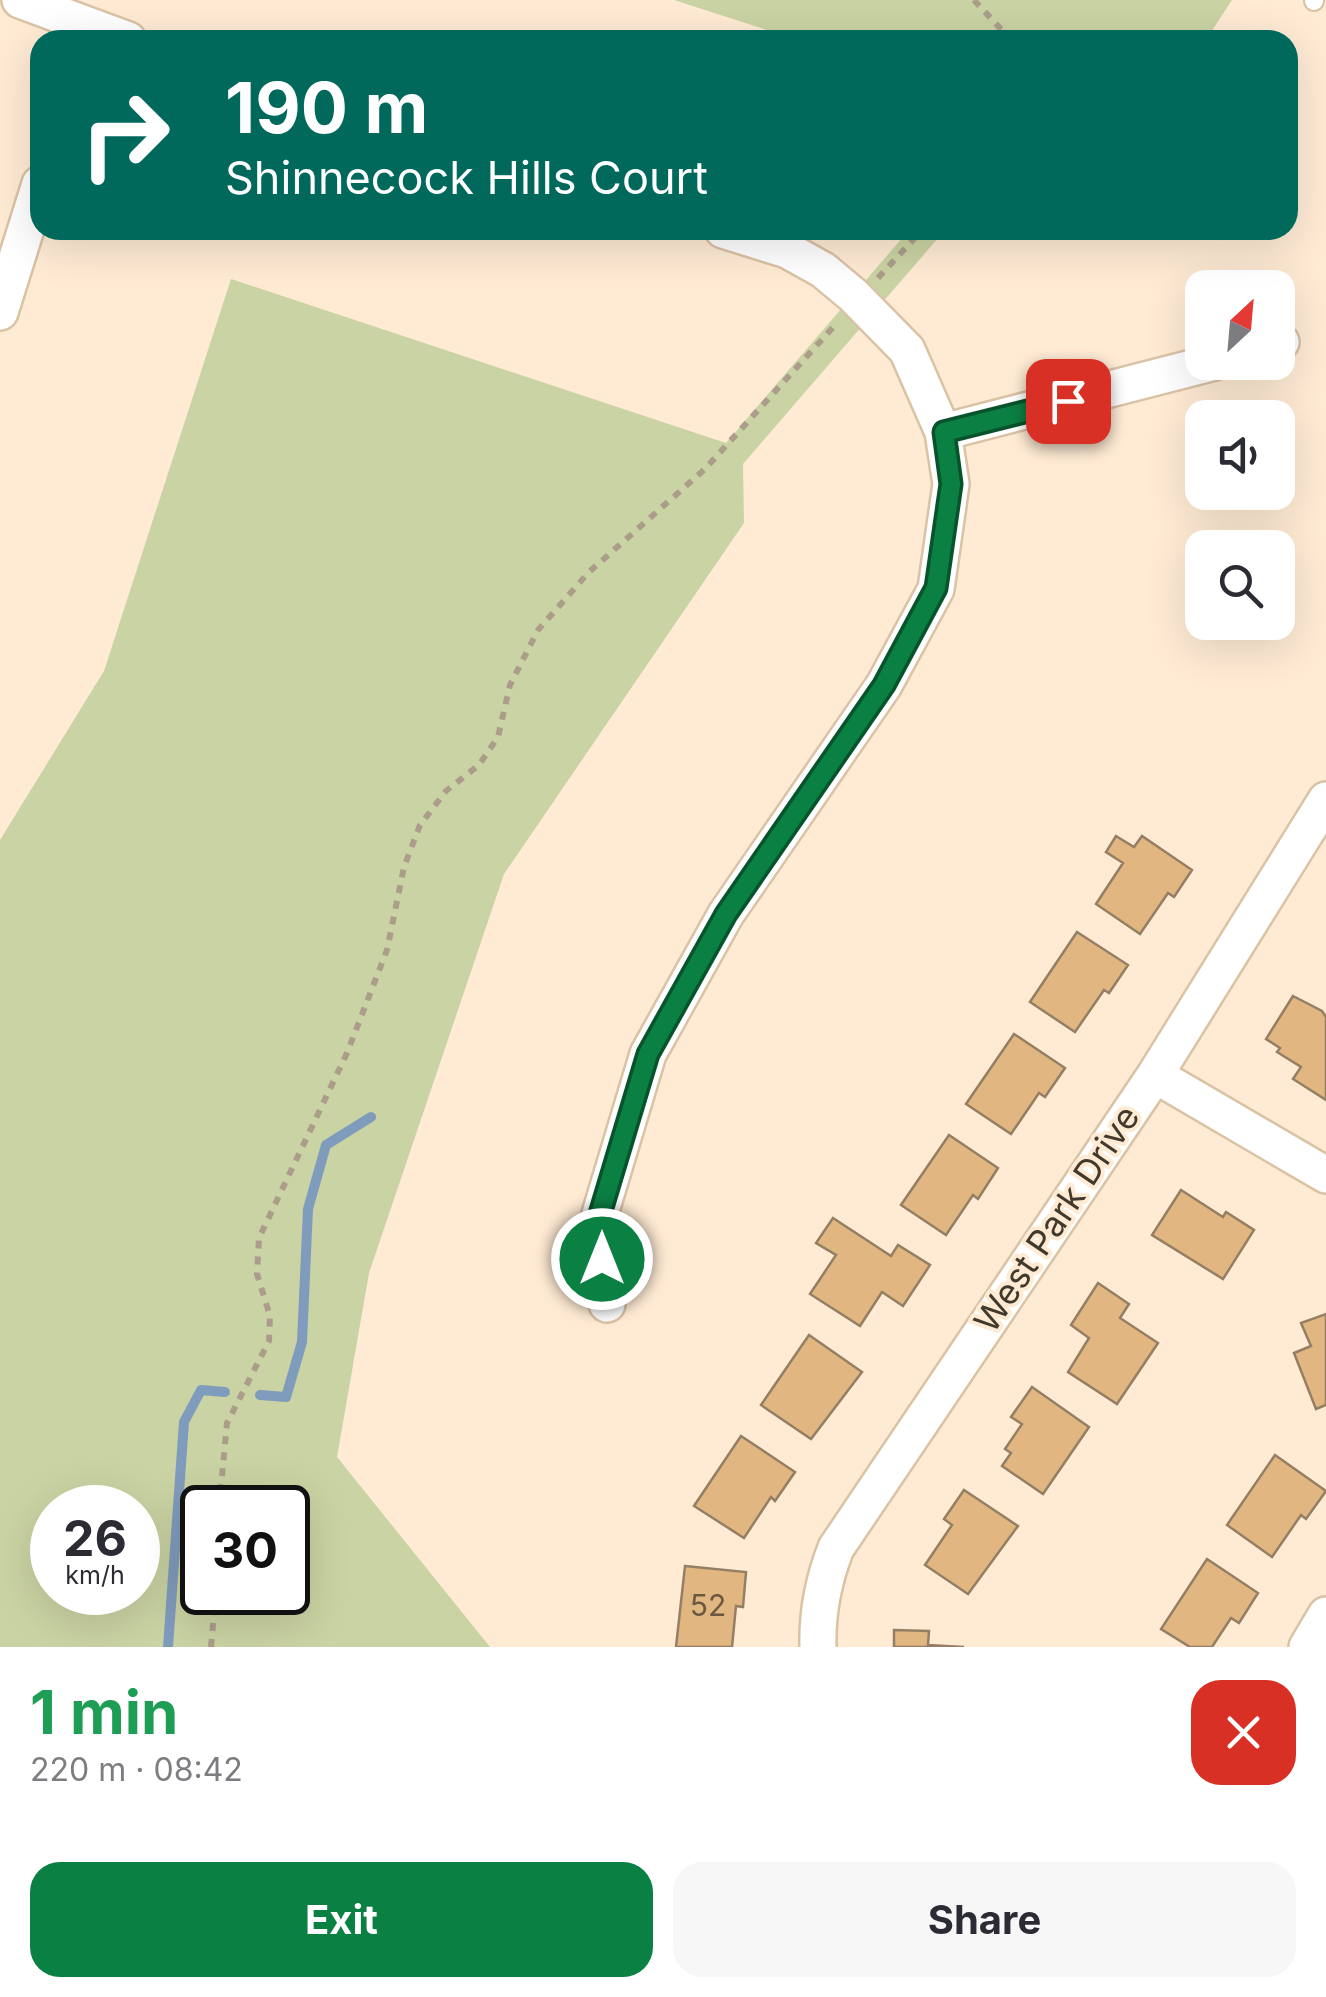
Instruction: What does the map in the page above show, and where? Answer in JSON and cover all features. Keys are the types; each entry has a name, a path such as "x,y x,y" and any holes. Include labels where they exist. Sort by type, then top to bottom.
{"street":[{"path":"20,0 79,30"},
{"path":"0,312 30,216"},
{"path":"607,1304 600,1214 648,1054 726,914 884,685 936,588 951,484 944,432 906,350 823,270 787,250 755,240"},
{"path":"944,432 1185,370"},
{"name":"West Park Drive","path":"818,1647 817,1616 824,1578 836,1548 1155,1075 1326,800"},
{"path":"1155,1075 1326,1175"},
{"path":"1307,1647 1326,1616"}],"path":[{"path":"974,0 1002,30"},
{"path":"220,1485 227,1423 269,1341 270,1316 257,1274 259,1238 347,1054 388,950 404,867 420,825 446,791 479,766 498,737 510,686 538,630 588,573 705,469 913,240"},
{"path":"211,1647 214,1615"}],"green space":[{"path":"674,0 1232,0 1212,30 767,30"},
{"path":"900,240 936,240 743,464 744,523 504,874 369,1273 337,1457 490,1647 0,1647 0,840 104,671 231,279 726,443"}],"building":[{"path":"1116,836 1134,847 1142,836 1192,870 1174,897 1168,893 1140,934 1096,904 1123,863 1106,852"},
{"path":"1077,932 1128,965 1109,993 1104,990 1075,1032 1030,1002"},
{"path":"1293,996 1326,1017 1326,1100 1293,1079 1301,1067 1277,1052 1280,1048 1266,1039"},
{"path":"1014,1034 1065,1068 1045,1097 1039,1093 1011,1134 966,1104"},
{"path":"949,1135 998,1168 978,1199 973,1195 946,1235 901,1205"},
{"path":"1181,1190 1223,1217 1226,1212 1254,1230 1223,1279 1152,1235"},
{"path":"833,1218 891,1256 898,1245 930,1265 903,1306 882,1292 860,1326 810,1294 836,1255 816,1243"},
{"path":"1098,1283 1129,1304 1120,1318 1158,1343 1117,1404 1068,1372 1089,1338 1071,1325"},
{"path":"1326,1314 1326,1405 1316,1409 1294,1353 1311,1346 1301,1323"},
{"path":"809,1335 862,1372 811,1439 761,1405"},
{"path":"1032,1387 1089,1427 1043,1494 1002,1466 1011,1453 1005,1449 1022,1424 1011,1417"},
{"path":"741,1436 795,1472 775,1501 771,1497 744,1538 694,1506"},
{"path":"1275,1455 1326,1491 1306,1519 1301,1515 1272,1557 1227,1525"},
{"path":"964,1490 1018,1526 968,1594 925,1565 952,1525 944,1519"},
{"path":"1207,1559 1258,1593 1239,1623 1231,1618 1212,1647 1190,1647 1161,1629"},
{"path":"685,1566 746,1572 743,1607 736,1606 732,1647 676,1647"},
{"path":"894,1630 929,1631 928,1645 964,1647 894,1647"}],"waterway":[{"path":"260,1395 286,1397 302,1342 308,1209 326,1145 371,1117"},
{"path":"168,1647 184,1422 201,1390 225,1392"}],"route":[{"path":"602,1259 600,1214 648,1054 726,914 884,685 936,588 951,484 944,432 1068,401"}]}
